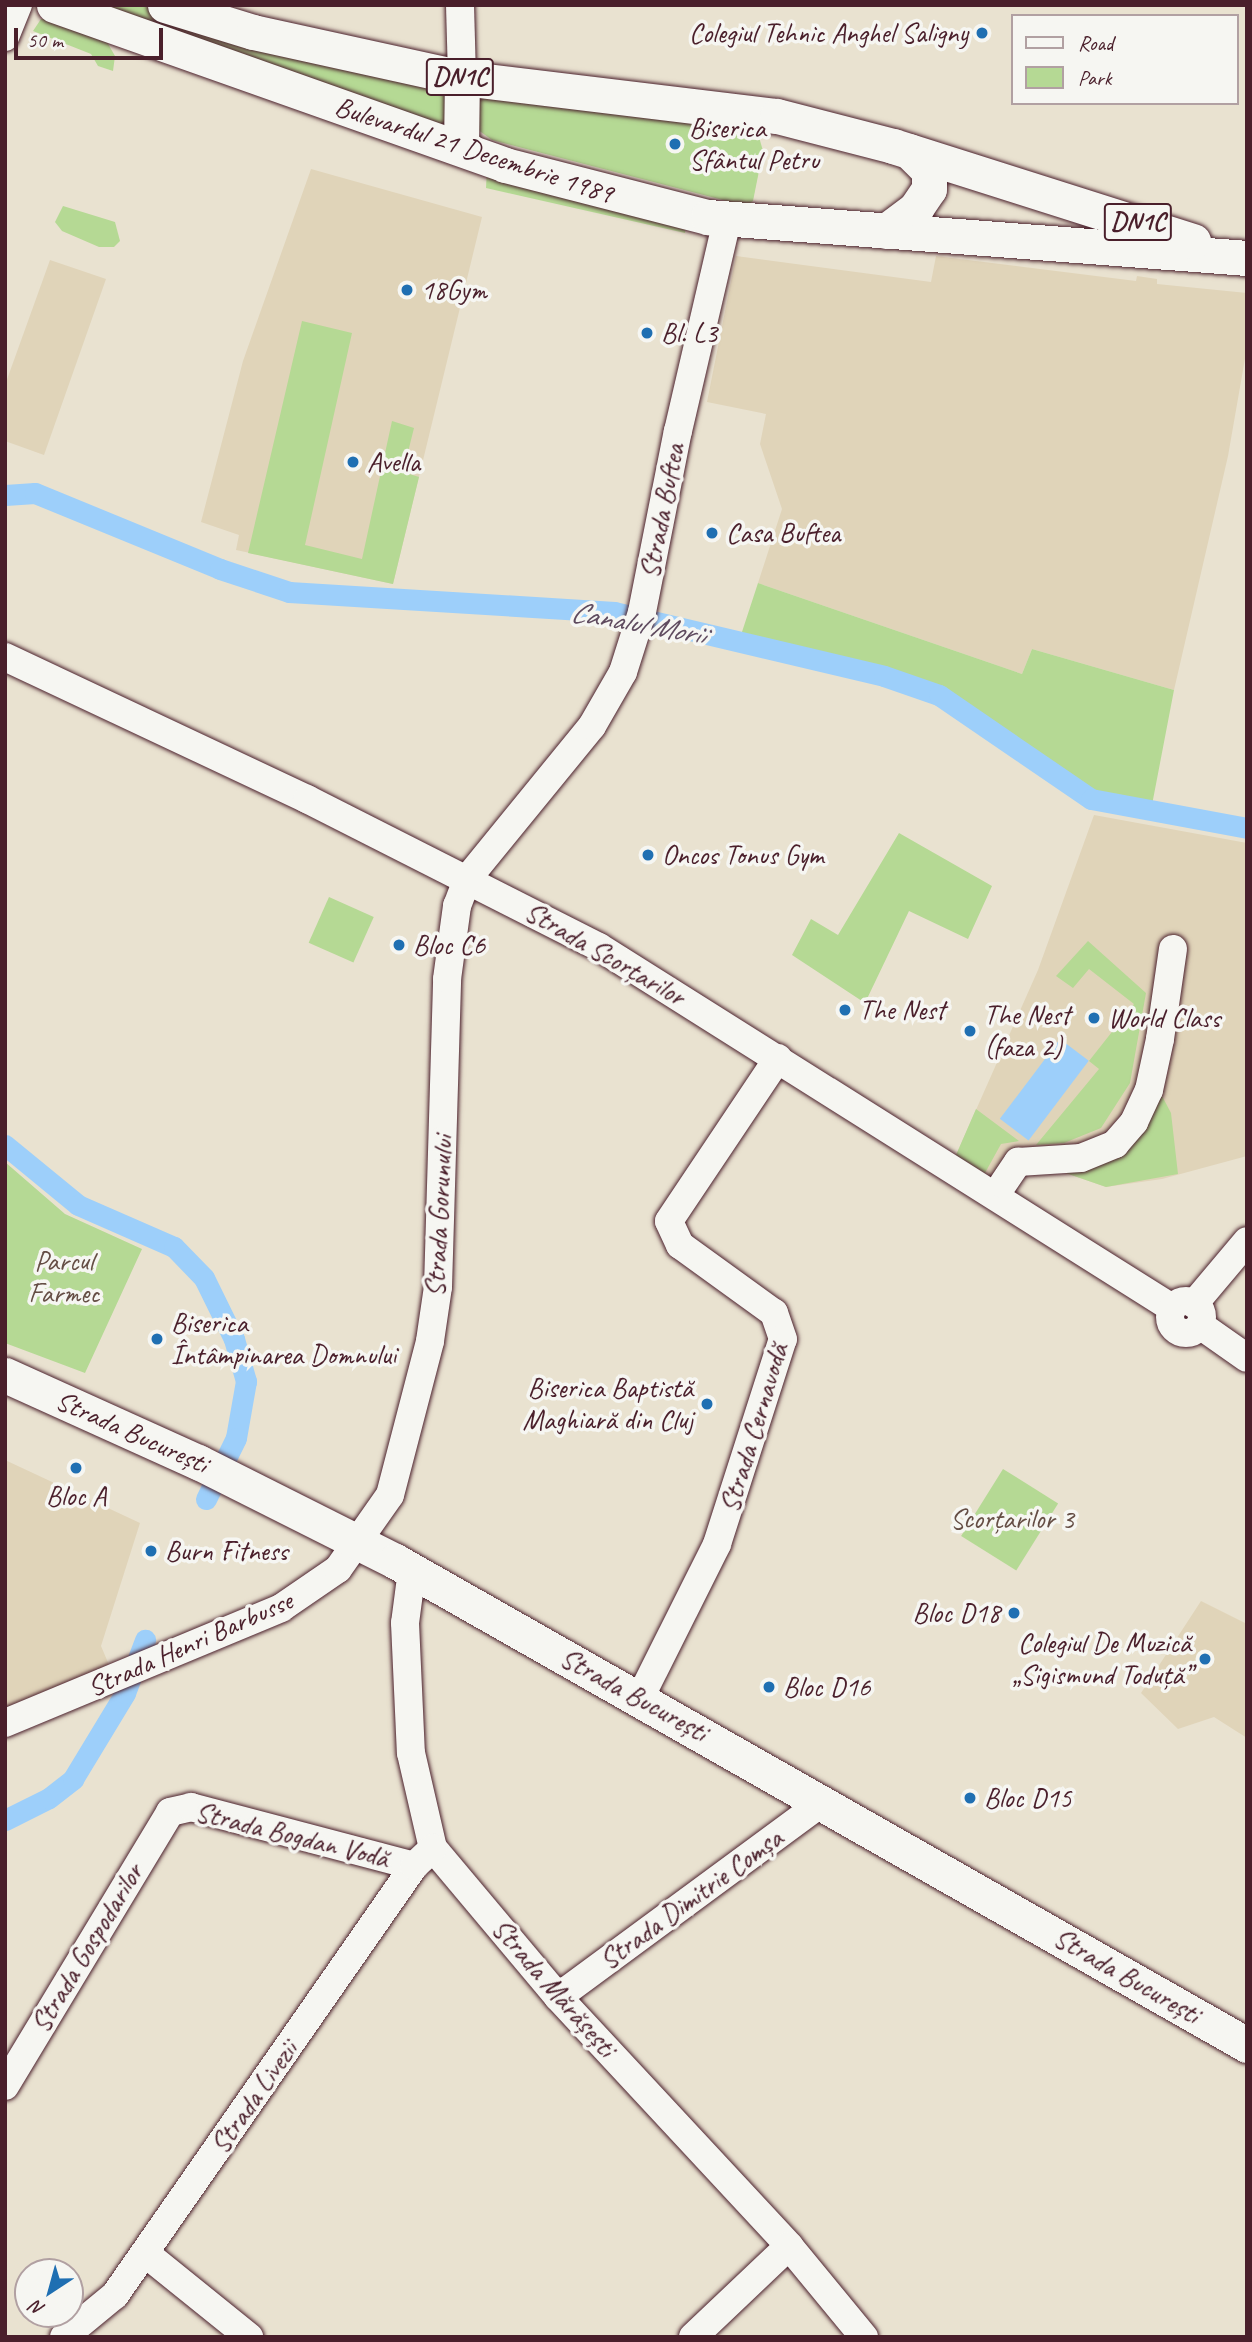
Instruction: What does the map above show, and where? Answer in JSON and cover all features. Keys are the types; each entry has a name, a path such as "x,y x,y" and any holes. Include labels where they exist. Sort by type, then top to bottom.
{"main road":[{"name":"Bulevardul 21 Decembrie 1989","path":"54,5 461,148 584,188 727,220 1245,258"},
{"name":"Bulevardul 21 Decembrie 1989","path":"165,5 253,32 463,78 777,116 909,151 1245,258"},
{"path":"461,148 463,78"},
{"path":"887,231 916,208 929,189 929,171 909,151"},
{"name":"Strada București","path":"5,1375 198,1462 412,1570 824,1801 1247,2045"}],"street":[{"path":"5,37 18,5"},
{"path":"460,5 463,78"},
{"name":"Strada Buftea","path":"468,878 592,726 623,672 646,597 678,431 727,220"},
{"name":"Strada Scorțarilor","path":"5,657 468,878 599,947 1189,1312 1247,1358"},
{"name":"Strada Gorunului","path":"361,1543 390,1494 435,1310 443,1197 447,979 457,906 468,878"},
{"path":"1003,1184 1018,1161 1081,1158 1115,1143 1134,1122 1149,1090 1160,1039 1173,949"},
{"name":"Strada Cernavodă","path":"639,1698 717,1544 783,1339 774,1313 680,1244 669,1221 778,1058"},
{"path":"1189,1312 1247,1241"},
{"name":"Strada Henri Barbusse","path":"5,1723 154,1664 281,1608 338,1569 361,1543"},
{"name":"Strada Mărășești","path":"412,1570 405,1623 411,1753 424,1857 789,2246 864,2337"},
{"name":"Strada Dimitrie Comșa","path":"558,1997 824,1801"},
{"name":"Strada Bogdan Vodă","path":"170,1812 191,1807 424,1857"},
{"name":"Strada Gospodarilor","path":"5,2086 170,1812"},
{"name":"Strada Livezii","path":"64,2337 115,2295 424,1857"},
{"path":"693,2337 789,2246"},
{"path":"145,2253 248,2337"}],"shaded area":[{"path":"311,169 482,217 393,584 236,550 239,535 201,522 243,361"},
{"path":"736,256 931,282 936,256 1136,281 1137,276 1157,279 1157,284 1247,293 1247,347 1228,456 1174,690 1032,649 1022,674 758,583 782,509 760,444 766,414 707,402"},
{"path":"50,260 106,279 44,455 5,441 5,385"},
{"path":"1094,815 1247,843 1247,1156 1162,1179 1106,1187 1054,1169 1024,1173 1013,1191 956,1155 1038,970"},
{"path":"5,1460 140,1523 101,1646 115,1679 5,1723"},
{"name":"Colegiul De Muzică „Sigismund Toduță”","path":"1201,1601 1247,1624 1247,1738 1214,1717 1178,1729 1141,1693"}],"green space":[{"path":"90,5 141,5 181,21 454,89 450,137"},
{"path":"41,19 54,19 107,42 115,56 113,71 98,66 91,54 33,31"},
{"path":"479,96 618,107 759,137 763,151 753,201 746,206 492,140 474,127"},
{"path":"487,169 687,218 685,233 486,188"},
{"path":"63,206 115,222 120,241 114,247 99,247 62,231 55,222"},
{"path":"302,321 352,333 305,545 362,559 392,421 414,428 403,472 419,477 393,584 248,553"},
{"path":"758,583 1022,674 1032,649 1174,690 1152,805 1092,791 1060,773 964,704 921,679 740,638"},
{"path":"899,833 992,886 968,939 909,911 865,1003 792,955 811,919 838,935"},
{"path":"329,897 374,917 353,963 309,943"},
{"path":"1088,941 1146,993 1130,1083 1101,1128 1064,1143 1036,1145 1099,1069 1089,1061 1134,1004 1089,969 1073,988 1056,976"},
{"path":"1161,1094 1171,1113 1178,1174 1106,1187 1054,1169 1083,1164"},
{"path":"976,1109 1019,1141 1001,1144 985,1173 956,1155"},
{"name":"Parcul Farmec","path":"5,1162 65,1214 142,1249 85,1373 5,1343"},
{"name":"Scorțarilor 3","path":"1003,1469 1058,1503 1016,1570 961,1536"}],"water":[{"path":"1060,1039 1089,1061 1029,1141 1000,1119"}],"waterway":[{"name":"Canalul Morii","path":"5,495 35,493 220,569 289,592 614,612 884,676 939,695 1091,799 1247,828"},
{"name":"Canalul Morii","path":"5,1145 78,1205 174,1247 204,1278 234,1339 246,1381 236,1438 206,1499"},
{"name":"Canalul Morii","path":"5,1820 49,1798 73,1779 125,1693 145,1640"}],"place":[{"name":"Colegiul Tehnic Anghel Saligny","path":"982,33"},
{"name":"Biserica Sfântul Petru","path":"675,144"},
{"name":"18Gym","path":"407,290"},
{"name":"Bl. L3","path":"647,333"},
{"name":"Avella","path":"353,462"},
{"name":"Casa Buftea","path":"712,533"},
{"name":"Oncos Tonus Gym","path":"648,855"},
{"name":"Bloc C6","path":"399,945"},
{"name":"The Nest","path":"845,1010"},
{"name":"World Class","path":"1094,1018"},
{"name":"The Nest (faza 2)","path":"970,1031"},
{"name":"Biserica Întâmpinarea Domnului","path":"157,1339"},
{"name":"Biserica Baptistă Maghiară din Cluj","path":"707,1404"},
{"name":"Bloc A","path":"76,1468"},
{"name":"Burn Fitness","path":"151,1551"},
{"name":"Bloc D18","path":"1014,1613"},
{"name":"Colegiul De Muzică „Sigismund Toduță”","path":"1205,1659"},
{"name":"Bloc D16","path":"769,1687"},
{"name":"Bloc D15","path":"970,1798"}]}
